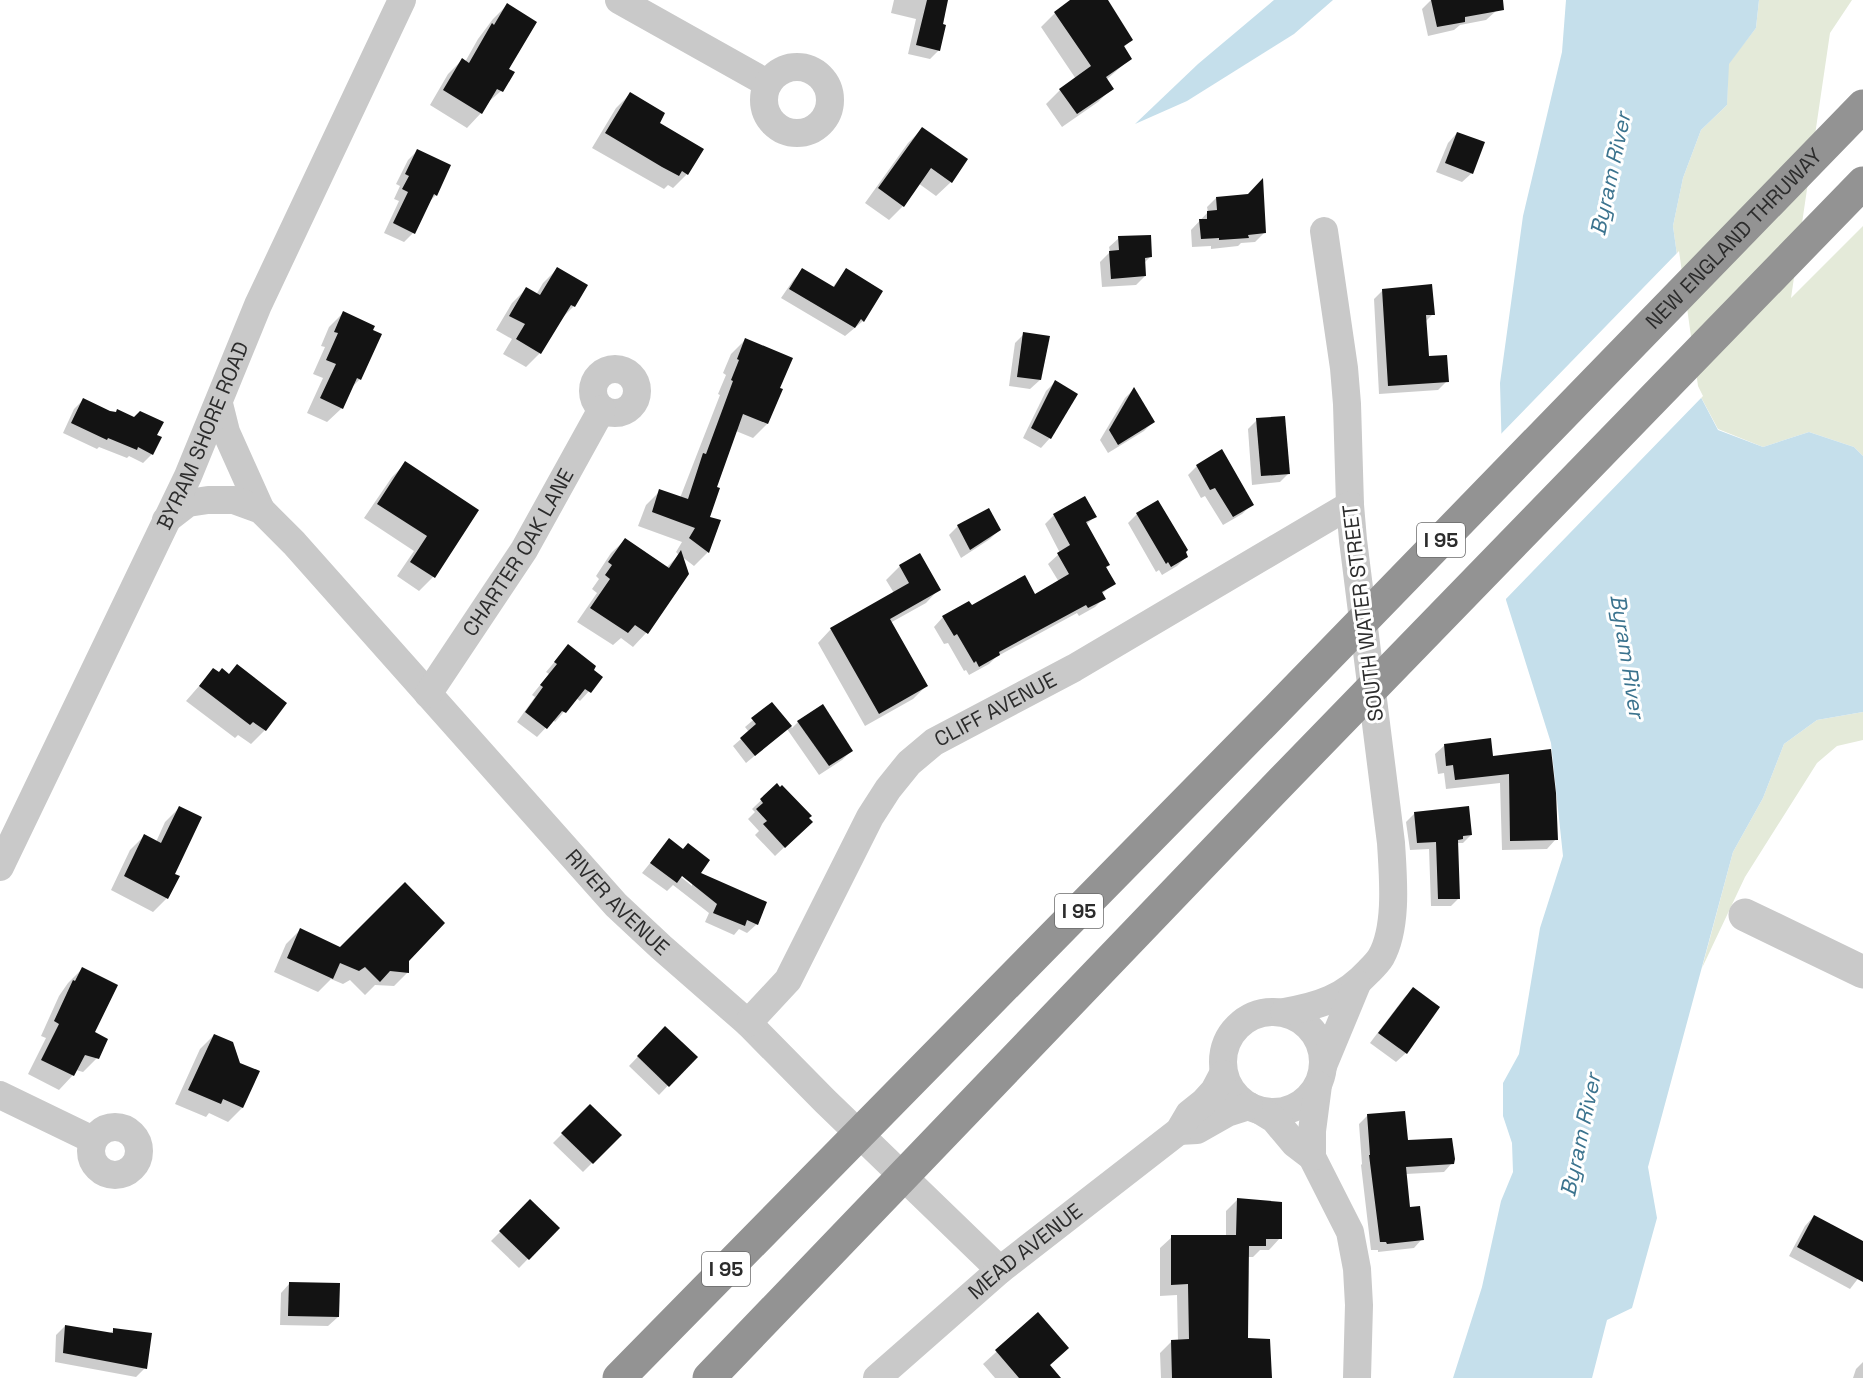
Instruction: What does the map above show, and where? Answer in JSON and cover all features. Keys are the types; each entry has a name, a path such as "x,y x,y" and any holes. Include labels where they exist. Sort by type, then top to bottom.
{"highway":[{"name":"NEW ENGLAND THRUWAY","path":"618,1378 1277,709 1863,106"},
{"name":"I 95","path":"708,1378 924,1156 1283,780 1863,183"}],"street":[{"name":"BYRAM SHORE ROAD","path":"0,867 188,476 258,305 402,0"},
{"path":"619,0 767,83"},
{"name":"SOUTH WATER STREET","path":"1284,1012 1311,1008 1332,999 1357,984 1380,959 1388,941 1393,877 1350,505 1344,368 1324,231"},
{"name":"RIVER AVENUE","path":"219,404 225,432 261,510 294,543 616,905 660,947 748,1023 825,1101 1000,1270"},
{"name":"CHARTER OAK LANE","path":"428,694 524,550 602,409"},
{"name":"RIVER AVENUE","path":"166,520 188,503 208,500 234,500 261,510"},
{"name":"CLIFF AVENUE","path":"748,1023 788,980 870,817 888,789 909,763 934,742 1083,663 1350,505"},
{"path":"1745,915 1863,972"},
{"name":"SOUTH WATER STREET","path":"1312,1157 1312,1131 1321,1076 1357,984"},
{"path":"1269,1011 1284,1012 1300,1019 1314,1032 1322,1049 1321,1076 1308,1098 1294,1108 1278,1112 1255,1109 1237,1098 1229,1087 1223,1074 1224,1053 1232,1032 1242,1022 1255,1014 1269,1011"},
{"name":"MEAD AVENUE","path":"878,1378 1000,1270 1179,1131 1189,1114 1214,1091 1223,1074"},
{"path":"0,1095 93,1140"},
{"name":"SOUTH WATER STREET","path":"1255,1109 1274,1119 1295,1144 1312,1157 1350,1232 1358,1269 1357,1378"},
{"name":"MEAD AVENUE","path":"1179,1131 1197,1130 1227,1113 1255,1109"}],"green space":[{"path":"1759,0 1852,0 1830,33 1791,298 1863,226 1863,456 1854,447 1809,432 1763,447 1718,429 1695,386 1673,226 1683,178 1701,130 1727,105 1728,64 1756,28"},
{"path":"1863,712 1863,740 1837,746 1817,763 1745,877 1702,968 1733,852 1763,798 1784,744 1817,720"}],"water":[{"path":"1274,0 1333,0 1294,34 1187,101 1135,124 1198,64"},
{"name":"Byram River","path":"1566,0 1759,0 1756,28 1729,64 1727,105 1701,130 1683,178 1673,226 1695,386 1718,430 1763,447 1809,432 1854,447 1863,456 1863,712 1817,720 1784,744 1763,798 1733,852 1648,1167 1657,1218 1632,1308 1607,1320 1592,1378 1453,1378 1482,1287 1501,1201 1513,1172 1512,1143 1503,1116 1503,1083 1519,1054 1540,928 1563,856 1551,743 1506,600 1500,383 1523,216 1562,52"}],"pier":[{"path":"1679,251 1698,386 1703,396 1503,602 1498,437"}],"building":[{"path":"927,0 948,0 943,24 946,25 940,51 916,45"},
{"path":"1070,0 1108,0 1133,40 1124,46 1132,59 1106,77 1114,89 1077,114 1059,89 1091,66 1054,12"},
{"path":"1431,0 1503,0 1504,10 1465,17 1465,22 1437,27"},
{"path":"507,3 537,22 509,69 515,72 503,92 497,89 482,114 443,90 462,58 469,63 492,23 494,25"},
{"path":"630,92 665,113 660,123 704,149 688,175 682,171 679,176 605,133"},
{"path":"922,127 968,159 952,183 931,168 904,207 878,188"},
{"path":"1457,132 1485,142 1473,174 1445,163"},
{"path":"417,149 451,165 437,196 434,194 415,234 393,223 408,192 402,189 409,176 405,174"},
{"path":"1263,178 1266,233 1248,235 1249,238 1201,239 1199,219 1207,219 1207,211 1217,210 1216,197 1248,194"},
{"path":"1151,235 1152,257 1145,258 1146,276 1111,279 1109,251 1119,250 1118,236"},
{"path":"557,267 588,285 575,307 571,305 541,354 516,339 525,324 509,316 526,287 540,295"},
{"path":"802,268 834,287 846,268 883,291 864,322 861,319 855,328 789,289"},
{"path":"1432,284 1435,315 1426,315 1429,356 1447,355 1449,382 1388,386 1382,289"},
{"path":"343,311 375,326 373,330 382,334 361,380 357,378 343,409 320,398 336,364 326,360 338,333 334,332"},
{"path":"1023,332 1050,336 1041,380 1017,377"},
{"path":"745,338 793,358 768,424 743,414 717,487 720,488 710,517 721,520 709,553 689,538 695,528 652,512 659,489 688,499 703,453 706,454 733,381 731,380"},
{"path":"1055,380 1078,394 1051,439 1031,428"},
{"path":"1134,387 1155,422 1118,445 1109,430"},
{"path":"83,398 110,411 116,412 117,409 134,417 140,411 164,422 157,435 162,437 153,455 138,447 137,450 108,438 107,440 71,423"},
{"path":"1285,416 1290,474 1261,476 1256,418"},
{"path":"1222,449 1254,505 1233,517 1215,488 1210,490 1196,465"},
{"path":"405,461 479,510 435,578 410,562 427,536 377,504"},
{"path":"1085,496 1097,517 1086,522 1110,565 1106,567 1116,584 1102,592 1106,599 1088,608 1086,605 999,652 1000,655 979,667 976,661 974,663 957,634 954,636 942,616 969,601 972,605 1025,575 1035,594 1069,574 1057,553 1070,545 1053,514"},
{"path":"1158,500 1188,550 1186,552 1188,557 1171,567 1168,562 1166,564 1136,513"},
{"path":"989,508 1001,530 970,550 957,525"},
{"path":"625,538 669,568 681,550 689,574 648,634 635,625 628,633 590,608 610,579 605,575 612,565 608,562"},
{"path":"920,553 941,590 890,619 928,686 879,714 830,628 909,583 899,565"},
{"path":"568,644 596,666 594,670 603,677 591,693 585,689 566,713 562,711 547,729 525,712 543,687 540,685 557,664 554,662"},
{"path":"237,664 287,703 266,731 253,722 250,725 199,686 213,668 219,672 222,668 229,674"},
{"path":"772,702 792,726 755,756 740,738 756,724 751,718"},
{"path":"823,704 853,751 829,766 797,721"},
{"path":"1491,738 1493,756 1551,749 1558,840 1510,841 1509,774 1455,780 1453,765 1446,766 1444,744"},
{"path":"777,783 780,787 782,785 812,816 809,818 813,822 785,848 763,824 767,821 756,809 763,803 760,799"},
{"path":"179,806 202,817 175,874 180,876 168,899 124,876 144,834 161,843"},
{"path":"1469,806 1472,835 1463,836 1463,839 1458,840 1460,899 1438,899 1436,842 1417,843 1414,812"},
{"path":"669,838 683,849 688,843 710,860 701,873 767,902 758,925 747,920 745,926 713,913 717,904 682,876 677,883 650,863"},
{"path":"405,882 445,923 409,961 409,973 390,971 380,982 365,967 359,971 340,963 333,979 287,958 300,928 340,947"},
{"path":"82,967 118,985 95,1032 108,1039 99,1059 85,1055 74,1076 41,1060 59,1024 54,1021 73,980 75,981"},
{"path":"1413,987 1440,1007 1407,1054 1378,1033"},
{"path":"665,1026 698,1057 669,1087 637,1056"},
{"path":"214,1034 233,1042 240,1063 260,1071 243,1108 223,1099 221,1104 188,1090"},
{"path":"590,1104 622,1135 593,1164 561,1133"},
{"path":"1405,1111 1408,1140 1452,1138 1455,1159 1454,1164 1406,1167 1410,1207 1420,1206 1424,1240 1387,1244 1380,1242 1369,1155 1367,1114"},
{"path":"1237,1198 1282,1202 1282,1239 1266,1239 1266,1246 1249,1246 1248,1338 1270,1339 1272,1378 1172,1378 1171,1340 1189,1339 1188,1284 1171,1285 1171,1235 1236,1235"},
{"path":"530,1199 560,1228 529,1260 499,1231"},
{"path":"1814,1215 1863,1241 1863,1282 1797,1247"},
{"path":"289,1282 340,1283 339,1317 288,1316"},
{"path":"1038,1312 1069,1348 1050,1365 1061,1378 1019,1378 995,1350"},
{"path":"65,1325 113,1333 113,1328 152,1333 147,1369 63,1353"}]}
